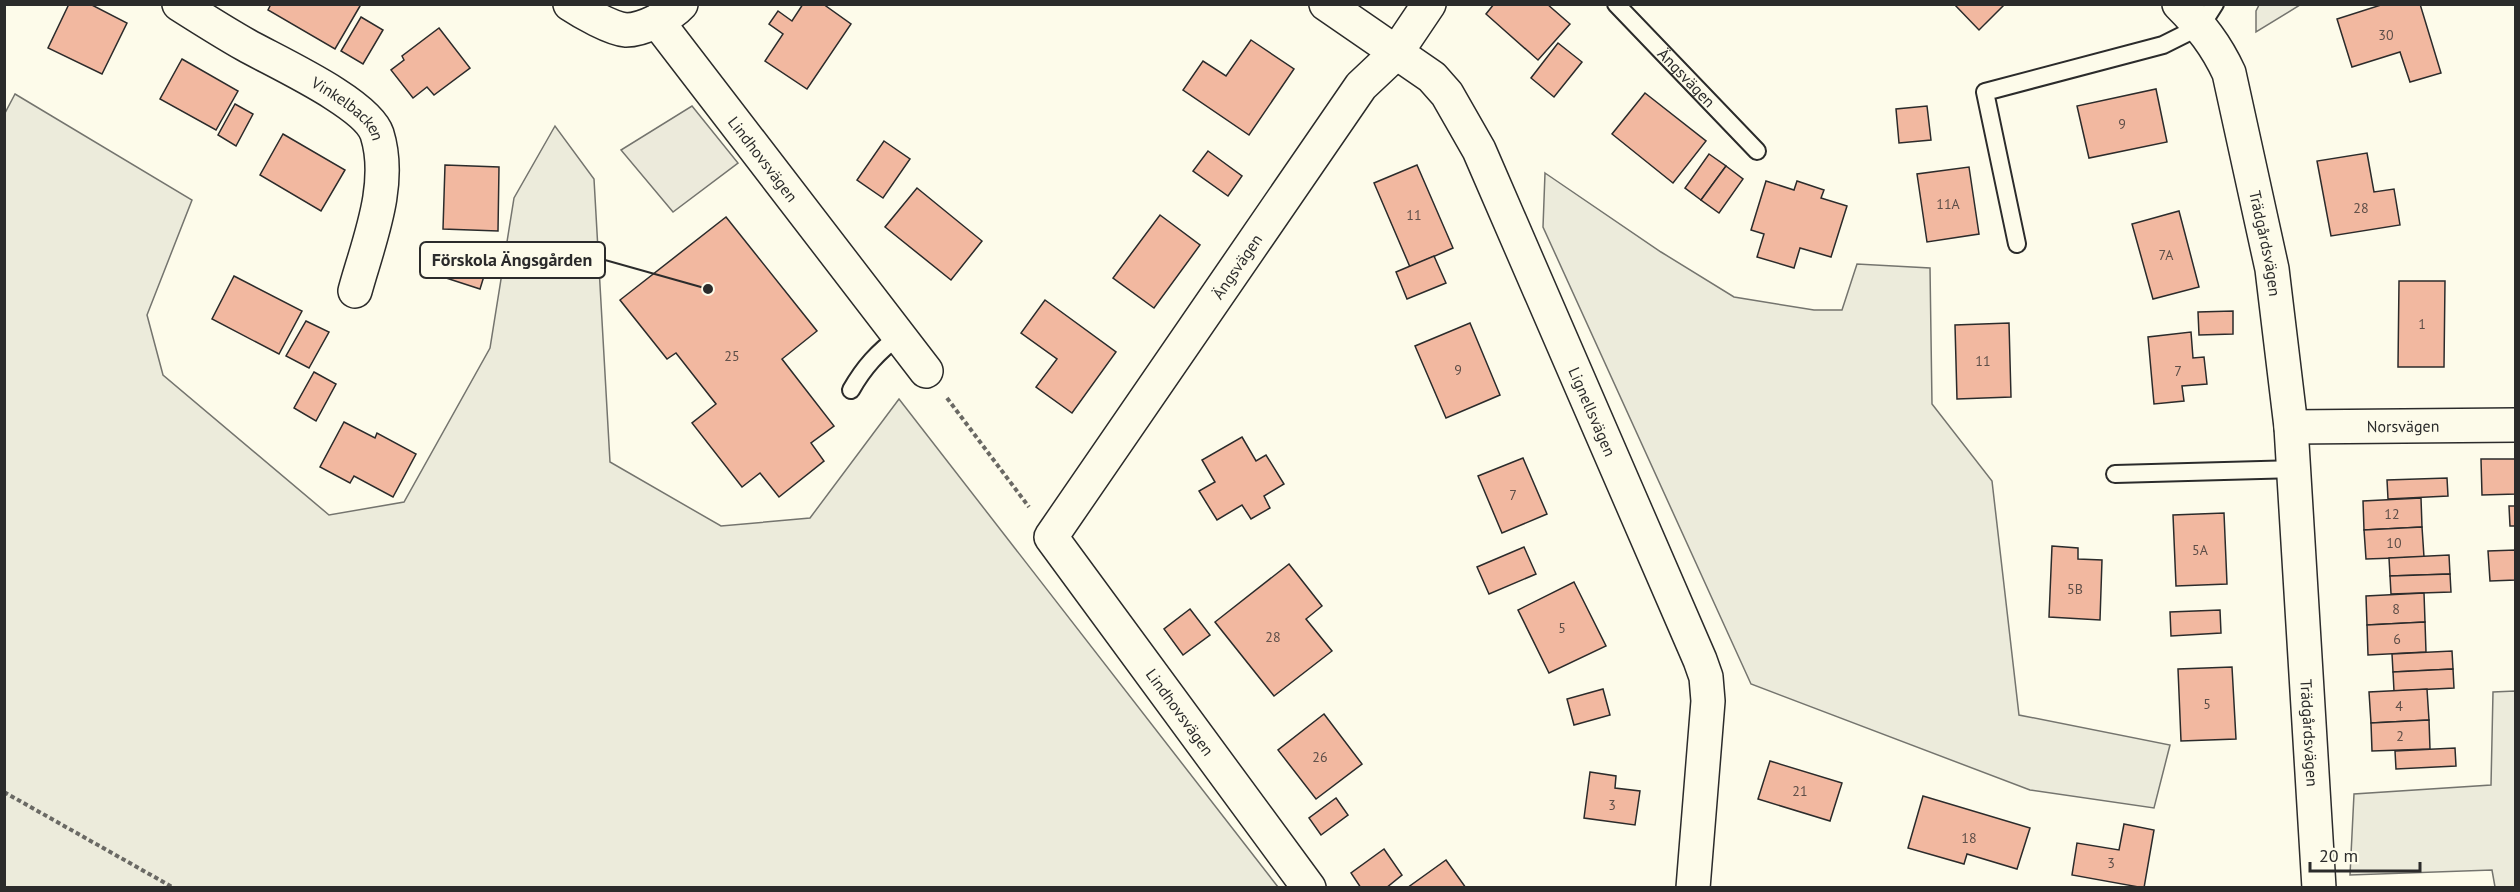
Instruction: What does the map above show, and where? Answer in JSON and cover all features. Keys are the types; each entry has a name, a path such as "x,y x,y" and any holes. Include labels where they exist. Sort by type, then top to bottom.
{"street":[{"name":"Vinkelbacken","path":"179,4 243,44 330,91 363,116 376,133 381,163 380,202 355,291"},
{"name":"Lindhovsvägen","path":"570,4 594,18 626,30 669,13 926,371"},
{"name":"Lignellsvägen","path":"1326,4 1432,77 1447,94 1479,150 1706,677 1708,701 1693,888"},
{"name":"Ängsvägen","path":"1051,537 1361,86 1396,53 1429,4"},
{"name":"Trädgårdsvägen","path":"2198,12 2229,73 2272,269 2291,427 2319,888"},
{"name":"Norsvägen","path":"2291,427 2516,425"},
{"name":"Lindhovsvägen","path":"1051,537 1309,888"}],"lane":[{"name":"Ängsvägen","path":"1616,4 1757,151"},
{"name":"Trädgårdsvägen","path":"2017,244 1985,92 2163,45 2198,12"},
{"path":"851,390 861,372 878,352 899,336"},
{"path":"2115,474 2293,469"}],"path":[{"path":"926,371 1051,537"},
{"path":"4,792 174,888"}],"shaded area":[{"path":"2259,4 2300,5 2256,32 2256,11"},
{"path":"15,94 192,200 147,315 163,375 329,515 404,502 490,348 514,198 555,126 594,179 610,462 721,526 810,518 899,399 1278,887 5,887 4,115"},
{"path":"692,106 738,163 673,212 621,150"},
{"path":"1545,173 1661,252 1734,297 1814,310 1842,310 1857,264 1930,268 1932,404 1992,481 2019,715 2170,745 2154,808 2030,790 1751,684 1543,227"},
{"path":"2515,691 2515,887 2495,887 2492,870 2350,875 2354,794 2491,785 2493,692"}],"building":[{"path":"69,4 90,4 127,23 102,74 48,48"},
{"path":"271,4 358,4 360,6 335,49 268,10"},
{"path":"803,4 823,4 851,24 807,89 765,61 783,34 769,24 778,11 792,21"},
{"path":"1494,4 1547,4 1570,24 1538,60 1486,14"},
{"path":"1954,4 2005,4 1979,30"},
{"path":"2384,4 2420,4 2441,73 2410,82 2400,52 2352,67 2337,19"},
{"path":"361,17 383,30 363,64 341,51"},
{"path":"439,28 470,68 434,95 427,87 413,98 391,70 404,60 402,56"},
{"path":"1251,40 1294,69 1249,135 1183,90 1203,61 1226,76"},
{"path":"1558,43 1582,62 1554,97 1531,78"},
{"path":"182,59 238,91 216,130 160,99"},
{"path":"2156,89 2167,142 2089,158 2077,106"},
{"path":"1645,93 1706,141 1673,183 1612,134"},
{"path":"235,104 253,114 236,146 218,135"},
{"path":"1927,106 1931,140 1899,143 1896,109"},
{"path":"283,134 345,170 321,211 260,175"},
{"path":"884,141 910,159 883,198 857,180"},
{"path":"1208,151 1242,176 1228,196 1193,171"},
{"path":"2367,153 2374,192 2394,189 2400,225 2331,236 2317,161"},
{"path":"1709,154 1726,166 1701,200 1685,188"},
{"path":"445,165 499,167 498,231 443,229"},
{"path":"1417,165 1453,248 1410,267 1374,183"},
{"path":"1726,166 1743,179 1719,213 1701,200"},
{"path":"1969,167 1979,234 1927,242 1917,174"},
{"path":"1766,181 1794,190 1797,181 1824,190 1821,198 1847,206 1831,257 1800,248 1794,268 1757,257 1764,234 1751,230"},
{"path":"917,188 982,241 951,280 885,227"},
{"path":"2179,211 2199,287 2153,299 2132,224"},
{"path":"1160,215 1200,245 1154,308 1113,278"},
{"path":"726,217 817,331 782,359 834,426 811,443 824,461 779,497 760,473 742,487 692,423 716,404 676,353 667,359 620,300"},
{"path":"452,249 489,260 480,289 443,277"},
{"path":"1434,256 1446,283 1407,299 1396,272"},
{"path":"234,276 302,311 279,354 212,319"},
{"path":"2399,281 2445,281 2444,367 2398,367"},
{"path":"1045,300 1116,352 1072,413 1036,387 1057,359 1021,333"},
{"path":"2233,311 2233,334 2199,335 2198,312"},
{"path":"306,321 329,332 309,368 286,356"},
{"path":"1470,323 1500,395 1446,418 1415,346"},
{"path":"2009,323 2011,397 1957,399 1955,325"},
{"path":"2191,332 2193,358 2204,357 2207,384 2182,386 2184,401 2154,404 2148,337"},
{"path":"314,372 336,384 316,421 294,408"},
{"path":"344,422 375,438 377,433 416,454 393,497 354,476 350,483 320,467"},
{"path":"1242,437 1256,461 1266,455 1284,484 1264,496 1270,508 1251,519 1242,505 1217,520 1199,491 1215,482 1202,460"},
{"path":"1523,458 1547,514 1502,533 1478,476"},
{"path":"2481,459 2516,459 2516,494 2482,495"},
{"path":"2447,478 2448,496 2388,499 2387,480"},
{"path":"2421,498 2422,527 2364,530 2363,501"},
{"path":"2509,506 2516,506 2516,526 2510,526"},
{"path":"2224,513 2227,584 2176,586 2173,515"},
{"path":"2422,527 2424,557 2366,559 2364,530"},
{"path":"2052,546 2078,548 2078,559 2102,560 2100,620 2049,617"},
{"path":"1524,547 1536,574 1489,594 1477,567"},
{"path":"2516,550 2516,580 2490,581 2488,551"},
{"path":"2449,555 2450,574 2390,576 2389,558"},
{"path":"1289,564 1322,606 1306,619 1332,651 1274,696 1215,622"},
{"path":"2450,574 2451,592 2391,594 2390,576"},
{"path":"1574,582 1606,646 1549,673 1518,610"},
{"path":"2424,593 2425,622 2367,625 2366,596"},
{"path":"1190,609 1210,635 1183,655 1164,629"},
{"path":"2220,610 2221,633 2171,636 2170,612"},
{"path":"2425,622 2426,652 2368,655 2367,625"},
{"path":"2452,651 2453,669 2393,672 2392,654"},
{"path":"2232,667 2236,739 2181,741 2178,669"},
{"path":"2453,669 2454,688 2394,691 2393,672"},
{"path":"1603,689 1610,715 1574,725 1567,699"},
{"path":"2427,689 2429,720 2371,723 2369,692"},
{"path":"1324,714 1362,764 1316,799 1278,750"},
{"path":"2429,720 2430,749 2372,751 2371,723"},
{"path":"2455,748 2456,766 2396,769 2395,751"},
{"path":"1770,761 1842,783 1830,821 1758,799"},
{"path":"1590,772 1616,776 1615,788 1640,791 1635,825 1584,818"},
{"path":"1923,796 2030,828 2017,869 1967,854 1964,864 1908,848"},
{"path":"1336,798 1348,815 1321,835 1309,818"},
{"path":"2124,824 2154,830 2144,888 2072,875 2077,843 2119,850"},
{"path":"1384,849 1402,875 1386,888 1361,888 1351,873"},
{"path":"1446,860 1466,888 1407,888"}],"place":[{"name":"Förskola Ängsgården","path":"708,289"}]}
